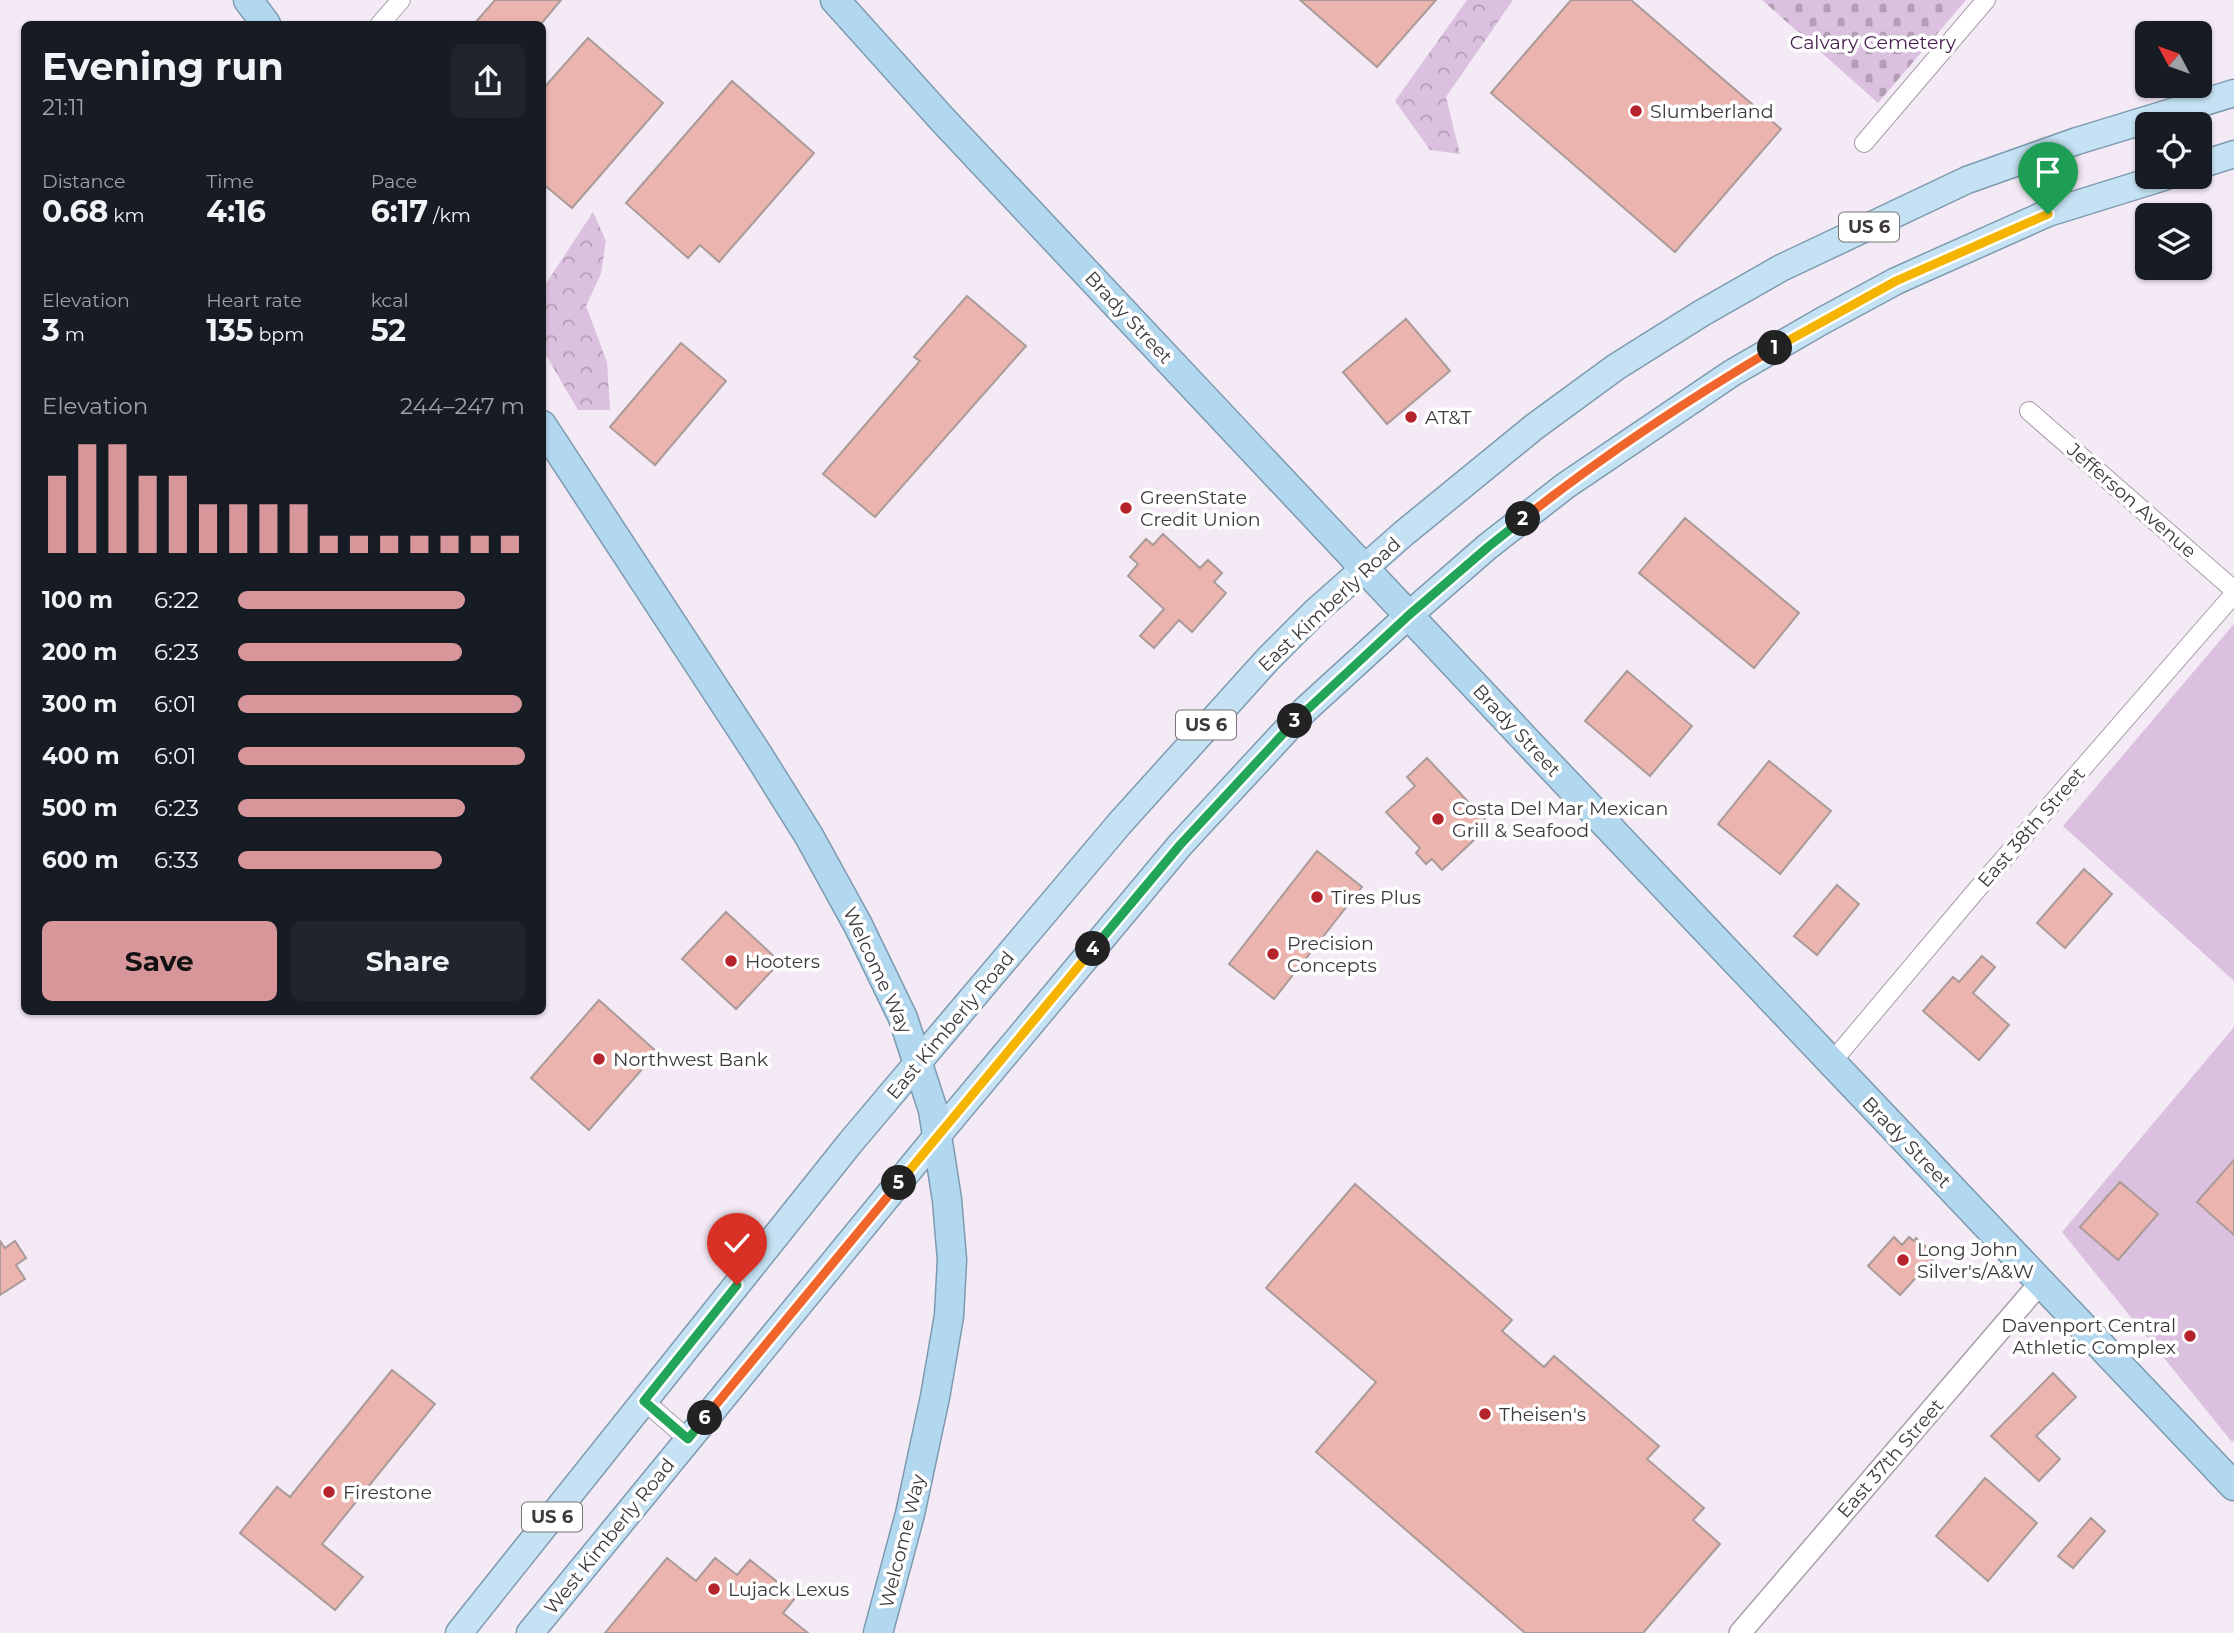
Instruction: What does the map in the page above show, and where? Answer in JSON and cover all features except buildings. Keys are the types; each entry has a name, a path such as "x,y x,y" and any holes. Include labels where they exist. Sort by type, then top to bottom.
{"highway":[{"path":"248,0 264,21"},
{"name":"Brady Street","path":"835,0 942,119 1409,615 2040,1283 2232,1480"},
{"name":"Welcome Way","path":"546,431 809,836 858,925 903,1018 933,1110 947,1200 952,1259 948,1316 935,1397 910,1514 878,1633"}],"main road":[{"name":"East Kimberly Road","path":"644,1401 850,1143 1120,823 1215,716 1316,611 1535,426 1616,367 1781,268 1967,180 2077,141 2234,93"},
{"path":"2212,161 2234,154"},
{"name":"US 6","path":"688,1439 1180,845 1305,710 1409,615 1565,486 1732,373 1896,281 2048,214 2135,186"},
{"name":"US 6","path":"459,1633 644,1401"},
{"name":"West Kimberly Road","path":"530,1633 688,1439"}],"street":[{"path":"383,21 401,0"},
{"path":"1864,143 1986,0"},
{"name":"Jefferson Avenue","path":"2029,411 2234,592"},
{"name":"East 38th Street","path":"1832,1063 1974,893 2234,592"},
{"name":"East 37th Street","path":"1740,1633 2040,1283"},
{"path":"644,1401 688,1439"}],"green space":[{"path":"1467,0 1513,0 1446,97 1460,154 1430,150 1395,101"},
{"name":"Calvary Cemetery","path":"1762,0 1966,0 1878,103"},
{"path":"593,212 606,241 601,274 586,306 607,362 610,410 578,410 546,355 546,283"},
{"path":"2234,624 2234,981 2063,826"},
{"name":"Davenport Central Athletic Complex","path":"2234,1027 2234,1440 2232,1442 2062,1232"}],"place":[{"name":"Slumberland","path":"1636,111"},
{"name":"AT&T","path":"1411,417"},
{"name":"GreenState Credit Union","path":"1126,508"},
{"name":"Costa Del Mar Mexican Grill & Seafood","path":"1438,819"},
{"name":"Tires Plus","path":"1317,897"},
{"name":"Precision Concepts","path":"1273,954"},
{"name":"Hooters","path":"731,961"},
{"name":"Northwest Bank","path":"599,1059"},
{"name":"Long John Silver's/A&W","path":"1903,1260"},
{"name":"Davenport Central Athletic Complex","path":"2190,1336"},
{"name":"Theisen's","path":"1485,1414"},
{"name":"Firestone","path":"329,1492"},
{"name":"Lujack Lexus","path":"714,1589"}],"route":[{"path":"737,1285 644,1401 688,1439 1180,845 1305,710 1409,615 1565,486 1732,373 1896,281 2048,214"}]}
